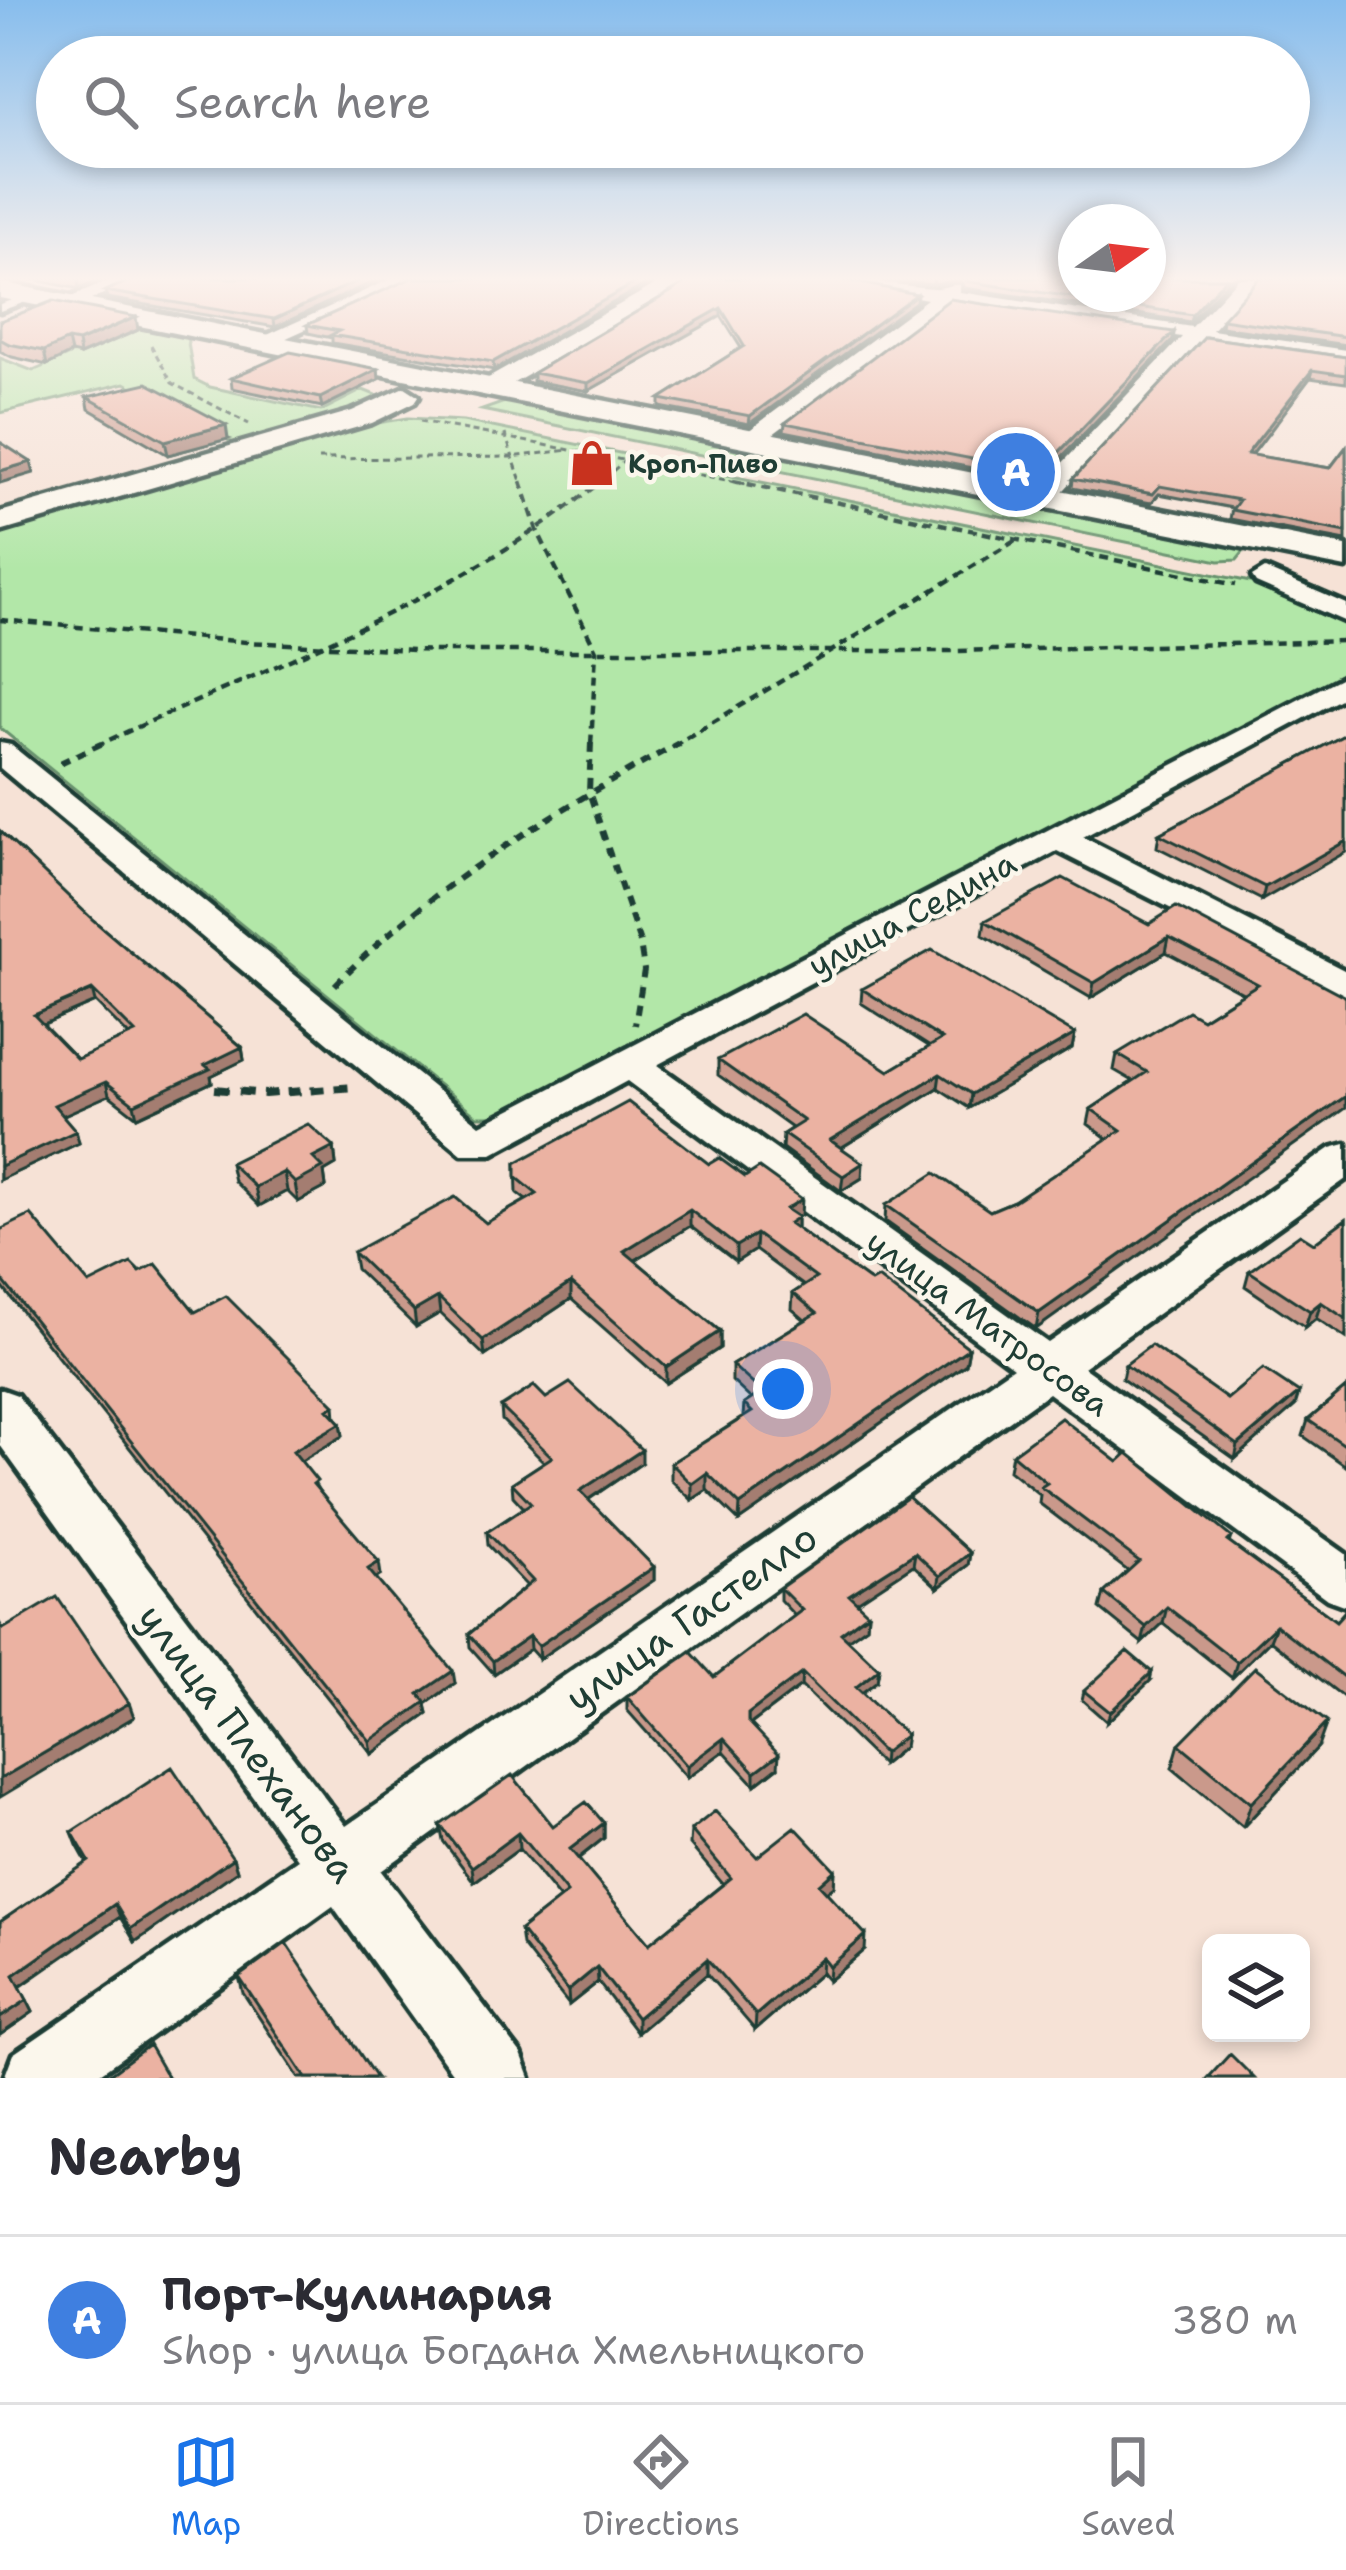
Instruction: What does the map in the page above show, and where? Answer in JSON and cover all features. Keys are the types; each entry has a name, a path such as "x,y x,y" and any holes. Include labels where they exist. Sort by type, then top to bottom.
{"main road":[{"path":"373,375 415,402 1258,570 1346,593"},
{"path":"432,375 1044,496 1258,570 1346,556"},
{"path":"415,402 452,408 483,398 484,389 478,384"}],"street":[{"path":"478,384 496,375"},
{"path":"752,439 838,375"},
{"path":"1044,496 1159,375"},
{"path":"0,522 291,443 415,402"},
{"path":"1258,570 1346,614"},
{"name":"улица Седина","path":"400,1080 477,1144 1346,684"},
{"path":"0,752 15,782 400,1080"},
{"path":"1057,837 1346,986"},
{"name":"улица Матросова","path":"629,1064 1346,1583"},
{"name":"улица Гастелло","path":"38,2078 337,1863 1346,1158"},
{"name":"улица Плеханова","path":"0,1408 497,2078"}],"path":[{"path":"168,375 172,383 291,443 512,458 578,449"},
{"path":"473,427 1016,540 1258,570"},
{"path":"505,434 537,530 596,650 589,792 640,943 644,970 629,1064"},
{"path":"15,782 320,646 470,572 537,530 627,459"},
{"path":"320,1014 334,986 381,937 589,792 847,649 1016,540"},
{"path":"0,620 320,646 1146,649 1346,641"},
{"path":"215,1089 301,1093 400,1080"}],"green space":[{"path":"0,375 193,375 210,387 321,411 363,390 383,398 237,445 125,383 0,413"},
{"path":"513,399 1245,550 1237,560 1219,561 482,410"},
{"path":"408,418 463,421 1270,586 1346,616 1346,673 508,1116 477,1116 0,728 0,529 358,426"}],"building":[{"path":"238,375 366,375 320,398 231,378"},
{"path":"544,375 602,375 588,383"},
{"path":"698,375 806,375 750,416 660,399"},
{"path":"849,375 1133,375 1040,472 785,423"},
{"path":"1170,375 1308,375 1247,454 1330,468 1346,447 1346,532 1232,510 1239,500 1160,486 1153,494 1073,479"},
{"path":"147,383 226,425 165,441 87,397"},
{"path":"0,442 31,462 0,471"},
{"path":"1346,734 1346,841 1265,887 1159,834"},
{"path":"0,831 93,920 242,1047 205,1065 210,1069 134,1104 106,1082 54,1105 76,1131 0,1166","holes":["92,990 135,1033 77,1059 34,1015"]},
{"path":"1063,878 1149,924 1176,907 1346,997 1346,1096 1039,1313 886,1205 935,1173 990,1211 1014,1201 1121,1130 1091,1109 1147,1072 1117,1054 1188,1011 1202,1019 1258,984 1169,937 1094,983 985,921"},
{"path":"932,950 1075,1034 971,1094 940,1074 830,1140 863,1163 843,1176 783,1134 804,1121 718,1060 803,1014 889,1071 942,1039 862,989"},
{"path":"628,1102 709,1164 719,1158 745,1177 759,1168 802,1199 786,1209 798,1217 789,1223 871,1282 878,1278 969,1348 740,1505 707,1473 692,1484 671,1463 752,1412 744,1404 762,1392 732,1365 817,1313 793,1293 816,1278 756,1234 736,1246 690,1210 624,1251 720,1331 666,1367 571,1283 483,1340 438,1297 414,1311 353,1252 455,1197 486,1223 537,1194 516,1177 516,1163"},
{"path":"308,1124 334,1147 313,1158 323,1168 295,1183 284,1172 255,1187 230,1163"},
{"path":"31,1215 89,1284 131,1263 140,1272 156,1264 195,1312 226,1296 335,1405 328,1409 341,1423 293,1451 317,1481 313,1484 379,1562 368,1569 453,1671 419,1694 426,1702 370,1741 0,1277 0,1230"},
{"path":"1346,1219 1346,1319 1321,1302 1310,1311 1249,1271 1300,1234 1314,1243"},
{"path":"1151,1345 1227,1399 1263,1369 1299,1393 1238,1445 1125,1365"},
{"path":"570,1383 642,1450 580,1491 654,1567 538,1646 529,1636 493,1661 469,1634 533,1581 487,1532 531,1503 512,1483 552,1457 501,1407 534,1386 546,1398"},
{"path":"1346,1388 1346,1446 1308,1420"},
{"path":"1061,1418 1118,1462 1128,1453 1231,1537 1227,1541 1336,1621 1346,1610 1346,1679 1276,1625 1237,1662 1167,1607 1146,1627 1104,1593 1139,1561 1041,1487 1047,1483 1012,1454"},
{"path":"908,1497 970,1553 940,1576 915,1553 849,1595 868,1613 841,1633 879,1669 856,1687 906,1735 883,1753 802,1673 748,1714 748,1721 779,1754 755,1772 724,1738 687,1766 627,1697 691,1652 714,1677 802,1610 780,1588"},
{"path":"57,1597 129,1703 0,1779 0,1624 3,1629"},
{"path":"1127,1651 1152,1672 1110,1712 1084,1691"},
{"path":"1255,1667 1327,1722 1251,1803 1179,1744"},
{"path":"172,1767 233,1858 130,1929 115,1904 14,1975 27,2000 0,2018 0,1922 89,1861 72,1832"},
{"path":"512,1775 553,1826 586,1802 604,1823 570,1849 649,1944 731,1878 691,1830 715,1811 757,1857 795,1827 835,1870 819,1884 866,1935 829,1967 822,1958 756,2015 707,1959 637,2018 597,1967 568,1991 520,1930 567,1893 518,1833 472,1867 440,1825"},
{"path":"286,1943 376,2078 306,2078 239,1977"},
{"path":"149,2045 168,2078 104,2078"},
{"path":"1230,2054 1254,2078 1208,2078"}],"place":[{"name":"Кроп-Пиво","path":"592,463"},
{"name":"Порт-Кулинария","path":"1016,472"}]}
